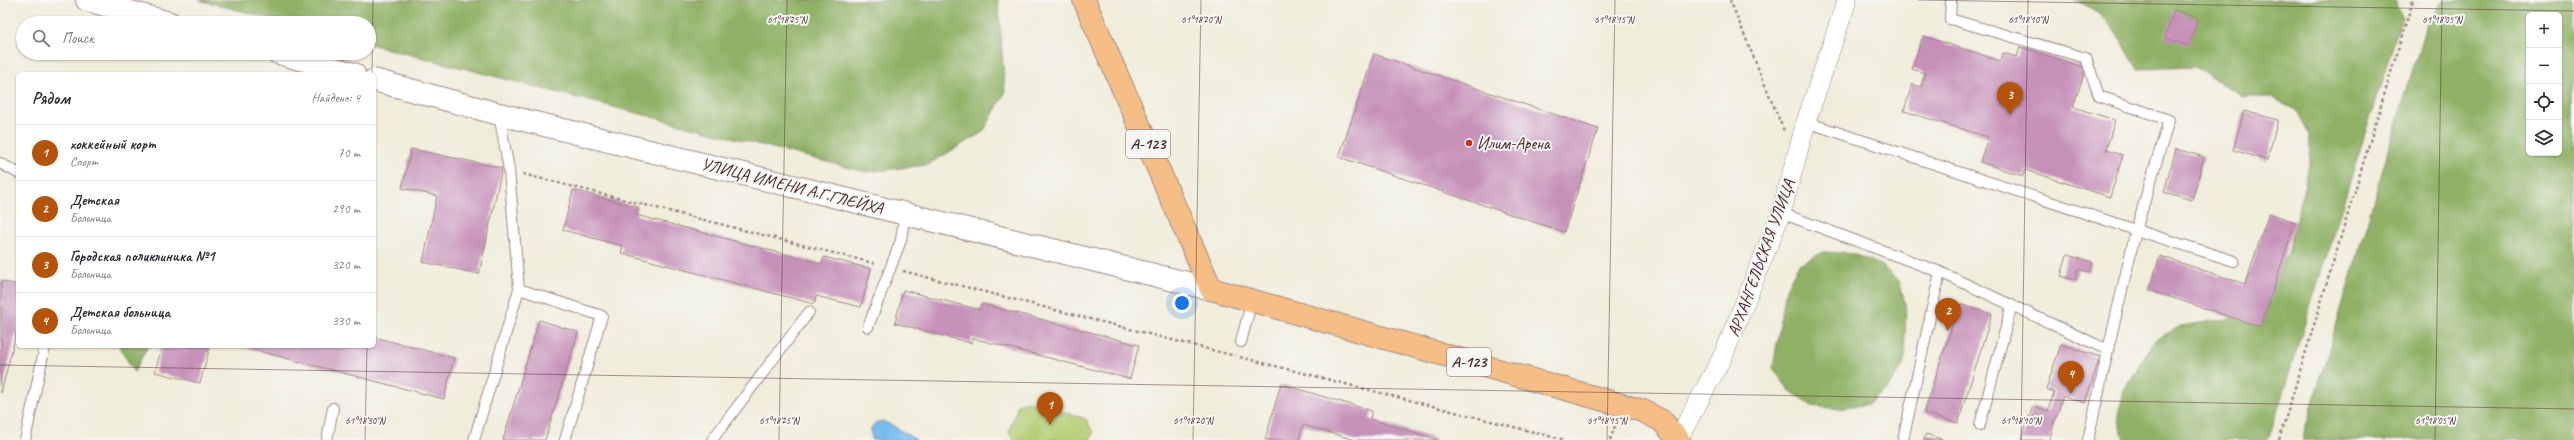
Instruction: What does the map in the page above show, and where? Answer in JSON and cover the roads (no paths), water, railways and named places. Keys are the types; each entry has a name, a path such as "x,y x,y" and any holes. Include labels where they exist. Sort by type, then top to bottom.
{"main road":[{"name":"А-123","path":"1084,0 1211,289"},
{"path":"1211,289 1252,300"},
{"name":"А-123","path":"1252,300 1643,411 1662,421 1680,440"}],"street":[{"path":"87,0 145,16"},
{"name":"АРХАНГЕЛЬСКАЯ УЛИЦА","path":"1680,440 1724,354 1781,213 1806,122 1847,0"},
{"path":"303,60 347,72"},
{"name":"УЛИЦА ИМЕНИ А.Г.ГЛЕЙХА","path":"376,81 499,114 1211,289"}],"lane":[{"path":"1951,0 1950,18 2086,58 2099,96 2169,120 2136,230 2088,440"},
{"path":"474,440 519,289 509,170 499,114"},
{"path":"1806,122 2234,261"},
{"path":"0,164 16,172"},
{"path":"868,327 901,240 905,213"},
{"path":"1781,213 1940,272 2012,304 2108,350"},
{"path":"1904,440 1940,272"},
{"path":"519,289 602,316 565,440"},
{"path":"1241,342 1252,300"},
{"path":"1980,426 2012,304"},
{"path":"712,440 809,312"},
{"path":"25,440 45,348"},
{"path":"327,440 333,408"}],"water":[{"path":"882,421 916,440 872,440 871,429 875,423"}],"place":[{"name":"Городская поликлиника №1","path":"2010,115"},
{"name":"Илим-Арена","path":"1469,143"},
{"name":"Детская","path":"1948,331"},
{"name":"Детская больница","path":"2071,394"},
{"name":"хоккейный корт","path":"1050,425"}]}
